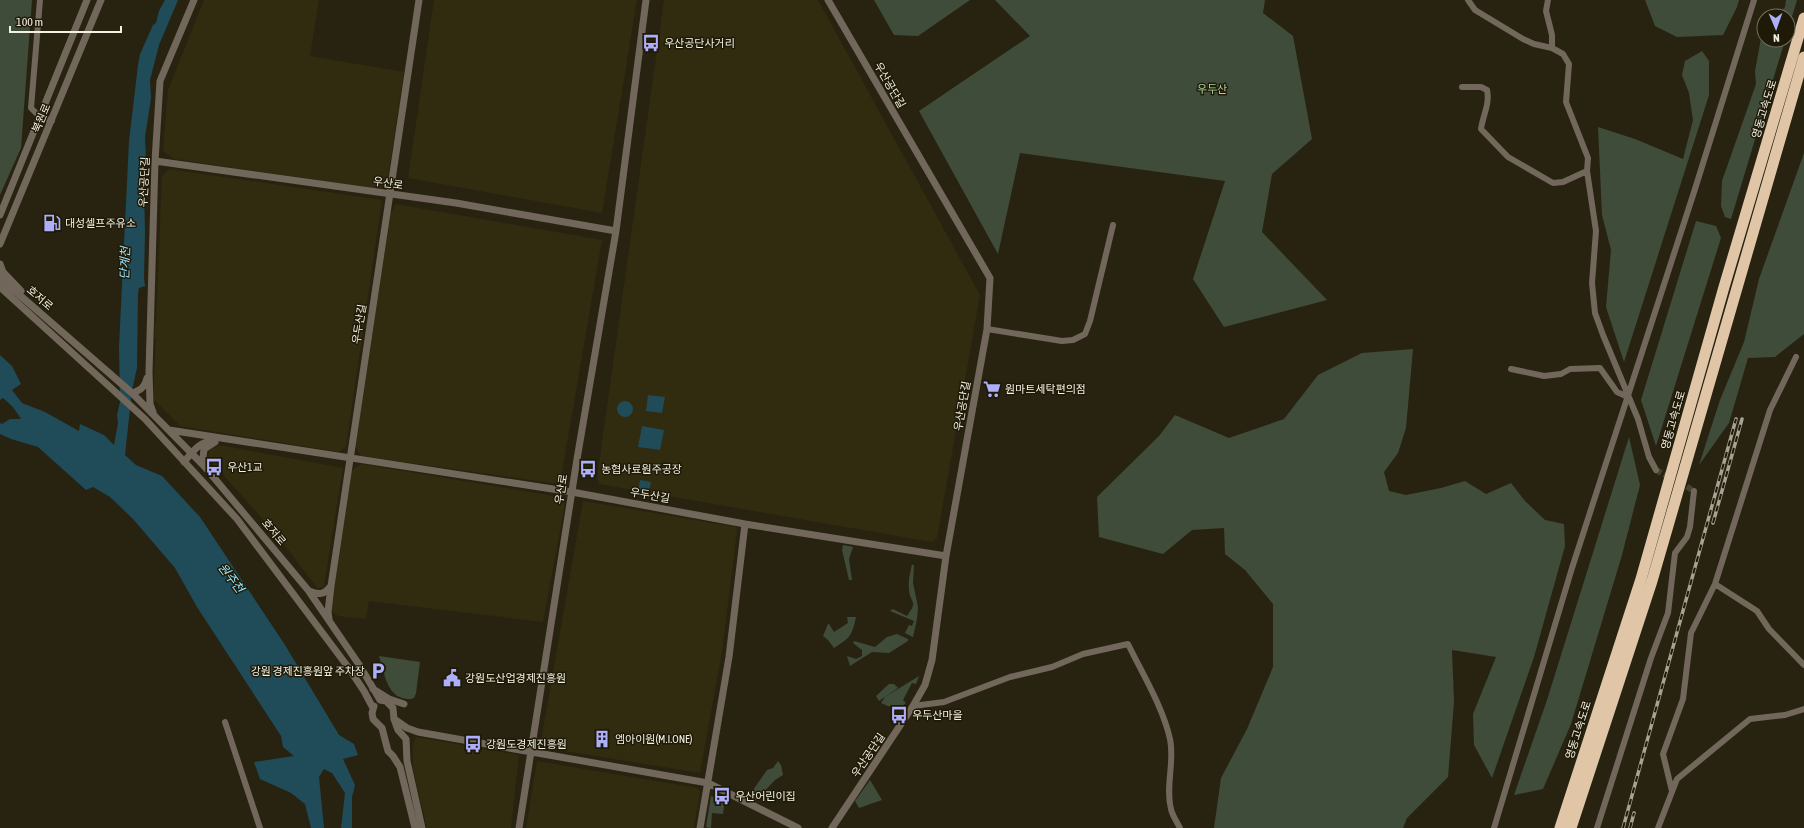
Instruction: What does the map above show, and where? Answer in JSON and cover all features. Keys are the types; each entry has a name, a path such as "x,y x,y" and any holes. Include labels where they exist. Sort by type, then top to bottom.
{"highway":[{"name":"영동고속도로","path":"1571,828 1573,802 1641,579 1724,287 1804,18"},
{"name":"영동고속도로","path":"1560,828 1573,802 1652,581 1804,57"}],"street":[{"path":"40,0 31,108 40,116 52,121"},
{"name":"북원로","path":"0,215 87,0"},
{"name":"북원로","path":"0,244 101,0"},
{"name":"우산공단길","path":"156,417 150,404 149,372 160,81 194,0"},
{"path":"389,194 419,0"},
{"name":"우산로","path":"519,828 572,492 616,231 646,0"},
{"name":"우산공단길","path":"828,0 990,278 987,329 946,556 931,665 925,685 913,706 832,828"},
{"path":"1468,0 1475,10 1523,39 1552,48 1563,54 1569,64 1566,102 1588,158 1587,171 1596,231 1592,283 1595,313 1638,419 1649,457 1656,470"},
{"path":"1548,0 1546,11 1552,35 1552,48"},
{"path":"1494,828 1572,568 1695,189 1754,0"},
{"path":"1462,87 1481,87 1487,90 1489,99 1482,117 1481,129 1508,157 1553,183 1563,182 1587,171"},
{"name":"우산로","path":"156,161 456,204 616,231"},
{"name":"우두산길","path":"330,622 328,612 331,586 389,194"},
{"path":"987,329 1062,341 1073,340 1085,334 1090,321 1113,225"},
{"path":"0,264 3,272 21,291 28,302"},
{"name":"호저로","path":"0,278 132,393 204,467 308,590 360,666 380,700"},
{"name":"호저로","path":"0,287 19,306 145,419 237,519 348,666 364,691 373,708 373,719 382,728 385,735 387,749 400,767 415,828"},
{"path":"0,292 19,306"},
{"path":"1672,791 1663,754 1683,700 1691,633 1715,584 1770,410 1796,357"},
{"path":"1511,370 1544,376 1561,374 1570,369 1600,368 1617,392 1628,397"},
{"path":"132,393 144,386 149,372"},
{"name":"우두산길","path":"169,430 572,492 745,524 946,556"},
{"path":"184,462 198,445 206,441 222,438"},
{"path":"204,467 204,449 208,445 222,438"},
{"path":"1597,828 1651,658 1668,613 1675,552 1686,537 1690,527 1694,491"},
{"path":"700,828 729,657 745,524"},
{"path":"1715,584 1757,611 1769,629 1804,665"},
{"path":"308,590 320,594 326,592 331,586"},
{"path":"308,612 318,606"},
{"path":"913,706 944,702 1010,677 1052,667 1083,654 1128,644 1160,712 1170,739 1172,764 1169,789 1171,809 1180,828"},
{"path":"372,688 389,699 404,704 389,704"},
{"path":"373,708 380,700 389,704 393,708 394,719 398,730 406,739 406,754 422,828"},
{"path":"1658,828 1677,779 1750,719 1785,715 1804,709"},
{"path":"394,719 407,728 418,732 708,783 798,828"},
{"path":"225,722 260,828"},
{"path":"406,739 413,733 418,732"},
{"path":"393,756 400,757 406,754"}],"shaded area":[{"path":"204,0 319,0 310,56 404,72 387,184 378,189 174,159 163,151 168,90"},
{"path":"434,0 637,0 602,213 408,178"},
{"path":"664,0 818,0 980,295 937,538 932,542 599,484 597,478"},
{"path":"169,169 382,200 346,447 339,452 180,426 153,399 156,338 154,338 156,323 162,176"},
{"path":"396,204 602,240 560,484 361,456 355,446 391,213"},
{"path":"219,445 343,468 324,586 318,589 276,534 208,458 210,449"},
{"path":"361,464 554,496 565,504 543,622 369,601 366,619 338,616 330,610 351,471"},
{"path":"583,501 736,527 737,531 722,652 700,773 540,747"},
{"path":"416,737 519,755 511,828 427,828 413,769 413,744"},
{"path":"537,761 698,788 700,792 694,828 526,828"}],"green space":[{"path":"0,0 32,0 21,148 0,195"},
{"path":"874,0 970,0 918,36 894,35"},
{"name":"우두산","path":"995,0 1265,0 1263,13 1293,36 1312,139 1272,174 1262,232 1327,300 1224,327 1193,279 1225,181 1020,153 998,254 919,111 1030,36"},
{"path":"1645,0 1739,0 1723,35 1677,37 1655,26"},
{"path":"1786,0 1797,0 1795,8 1784,8"},
{"path":"1759,48 1783,48 1731,219 1725,217 1721,206 1722,181 1756,84 1755,71"},
{"path":"1702,51 1709,61 1709,95 1624,362 1606,307 1611,250 1602,215 1598,127 1635,139 1683,159 1693,120 1689,93 1682,75 1685,61"},
{"path":"1804,153 1804,334 1775,357 1748,358 1729,423 1699,465 1720,400 1744,342 1759,279"},
{"path":"1696,221 1716,226 1721,238 1656,446 1641,400"},
{"path":"1413,349 1406,428 1398,453 1384,472 1389,491 1406,495 1441,488 1465,481 1486,494 1511,483 1525,501 1545,520 1564,524 1565,546 1534,657 1492,778 1474,745 1473,714 1496,657 1452,650 1454,702 1448,777 1407,818 1403,828 1214,828 1221,778 1247,729 1273,667 1273,604 1245,570 1225,554 1224,528 1192,530 1163,554 1099,537 1097,497 1159,436 1175,415 1229,438 1284,419 1318,375 1362,353"},
{"path":"1629,437 1640,485 1622,555 1571,724 1543,789 1514,795 1547,700"},
{"path":"843,545 853,547 849,559 852,580 849,580 842,550"},
{"path":"912,564 914,566 913,583 918,607 913,637 905,633 909,625 912,626 914,621 890,611 893,609 907,616 913,607 909,587 909,577"},
{"path":"847,617 856,617 852,633 844,642 834,648 823,636 828,624 834,632 848,623"},
{"path":"897,634 908,639 908,641 889,653 872,652 850,666 847,656 856,659 862,656 862,650 853,643 854,641 875,647 887,637"},
{"path":"379,656 420,662 414,698 402,698 392,691 386,681"},
{"path":"919,676 916,684 912,683 903,700 906,703 900,707 894,707 881,703 885,697"},
{"path":"889,684 894,684 898,688 879,701 876,696"},
{"path":"778,761 781,765 783,775 775,780 756,800 749,796 767,770 773,768"},
{"path":"870,780 882,800 859,808 855,801"},
{"path":"711,796 725,800 723,814 712,813 711,828 706,827"}],"water":[{"path":"165,0 178,0 159,45 150,80 151,98 145,137 145,286 139,288 138,293 137,368 132,390 125,455 136,465 162,476 200,517 285,645 339,735 354,744 358,755 343,759 355,785 352,797 352,828 341,828 345,793 332,773 324,769 319,777 324,828 311,828 305,804 291,793 260,779 254,762 294,756 283,747 281,736 197,607 175,568 133,519 110,497 93,487 86,490 38,447 0,434 0,423 2,424 10,419 21,419 13,407 3,398 0,400 0,355 12,366 21,384 12,390 22,403 45,412 79,431 80,424 104,435 114,445 120,402 119,347 129,141 140,54 153,25 156,23 159,11"},
{"path":"648,395 665,397 662,413 646,411"},
{"path":"625,401 631,403 633,409 631,415 625,417 619,415 617,409 619,403"},
{"path":"642,426 664,430 660,450 638,447"},
{"path":"640,480 651,482 649,492 638,490"}],"tunnel":[{"path":"1656,470 1671,478"},
{"path":"1679,482 1694,491"}],"railway":[{"path":"1623,828 1736,419"},
{"path":"1713,523 1742,419"},
{"path":"1630,828 1634,813"}],"place":[{"name":"우산공단사거리","path":"651,43"},
{"name":"대성셀프주유소","path":"52,223"},
{"name":"원마트세탁편의점","path":"992,389"},
{"name":"우산1교","path":"214,467"},
{"name":"농협사료원주공장","path":"588,469"},
{"name":"강원 경제진흥원앞 주차장","path":"378,671"},
{"name":"강원도산업경제진흥원","path":"452,678"},
{"name":"우두산마을","path":"899,715"},
{"name":"엠아이원(M.I.ONE)","path":"602,739"},
{"name":"강원도경제진흥원","path":"473,744"},
{"name":"우산어린이집","path":"722,796"}],"water label":[{"name":"단계천","path":"125,263"},
{"name":"원주천","path":"231,578"}]}
